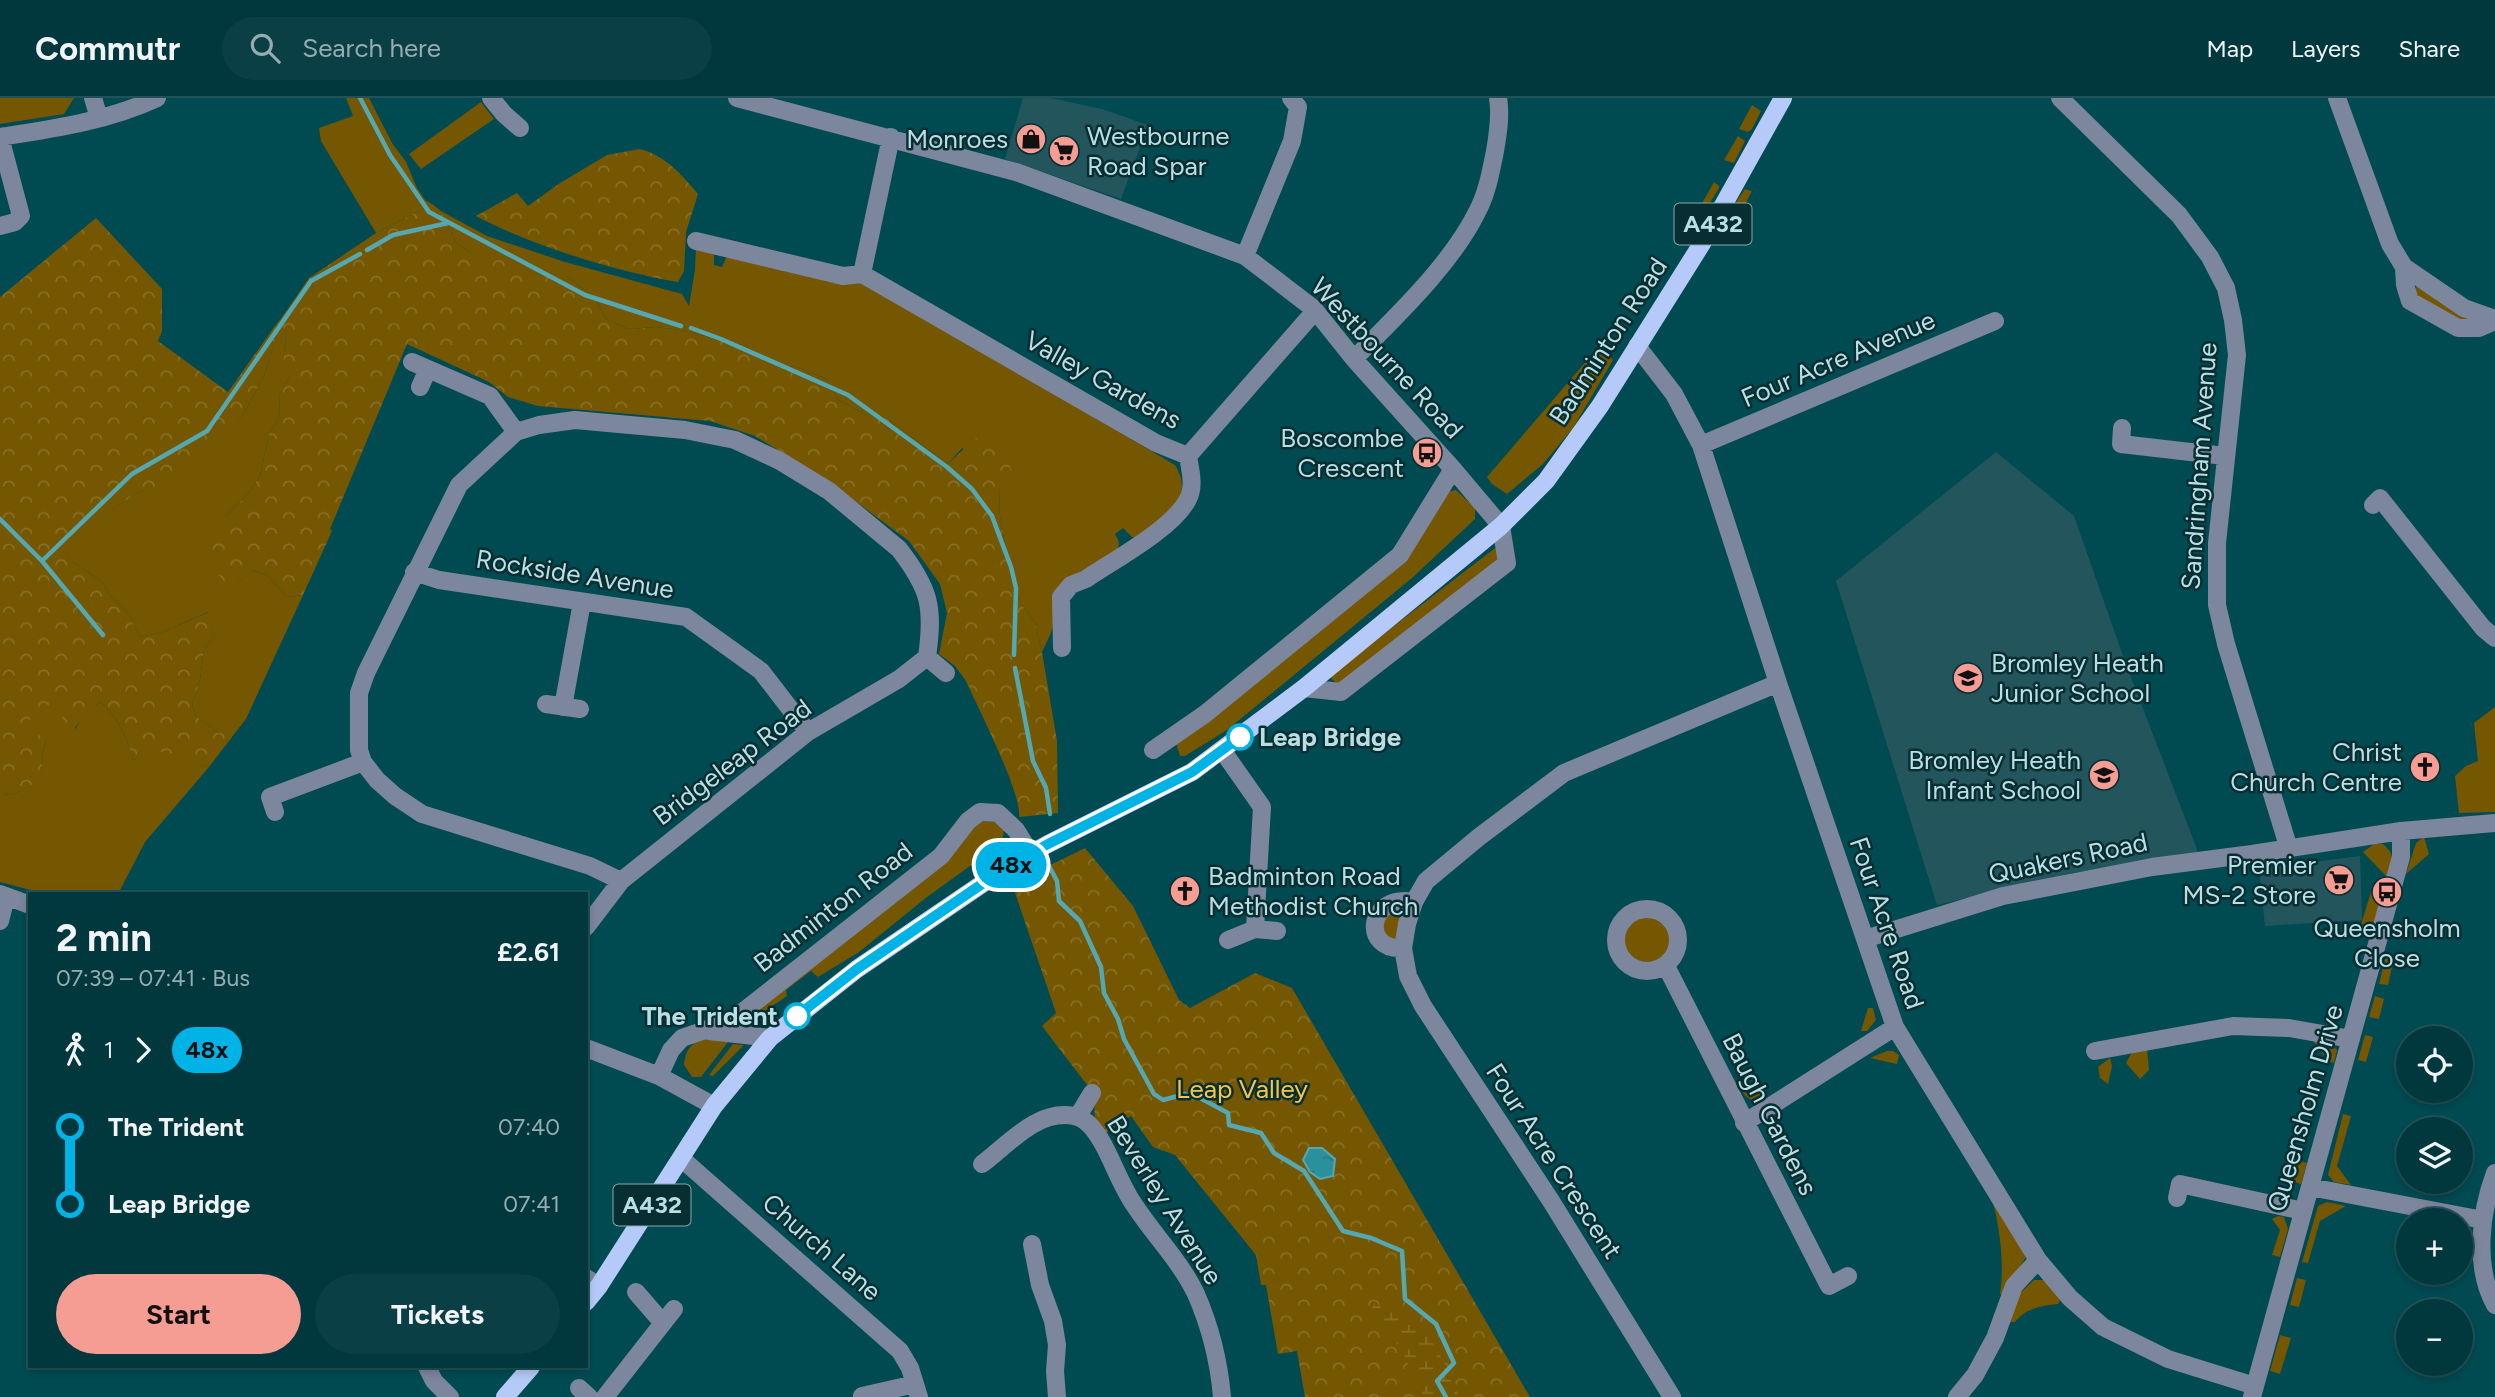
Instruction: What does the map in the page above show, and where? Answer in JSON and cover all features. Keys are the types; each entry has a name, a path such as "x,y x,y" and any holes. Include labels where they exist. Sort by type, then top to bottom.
{"main road":[{"name":"Badminton Road","path":"592,1282 682,1159 715,1106 770,1038 857,969 973,889 1031,854 1192,772 1304,688 1501,526 1546,481 1600,406 1701,245 1783,98"},
{"path":"505,1397 530,1368"}],"street":[{"path":"93,98 99,118"},
{"path":"0,226 15,222 21,216 0,137 99,118 157,98"},
{"path":"491,98 520,128"},
{"name":"Westbourne Road","path":"737,98 798,106 891,137 1016,172 1245,256 1315,311 1501,526"},
{"path":"1245,256 1293,141 1298,107 1292,98"},
{"path":"1354,359 1436,270 1461,239 1478,211 1490,176 1498,135 1498,98"},
{"name":"Sandringham Avenue","path":"2060,98 2179,215 2210,257 2225,288 2233,320 2237,355 2215,565 2217,605 2226,644 2289,849"},
{"path":"2337,98 2390,244 2404,267 2464,307 2495,320"},
{"path":"862,274 891,137"},
{"name":"Valley Gardens","path":"696,241 718,255 843,276 862,274 1156,443 1188,456 1315,311"},
{"name":"Four Acre Avenue","path":"1701,445 1995,321"},
{"name":"Four Acre Road","path":"1637,346 1674,394 1701,445 1778,683 1895,1027 2038,1260 2070,1298 2103,1327 2168,1359 2253,1392"},
{"path":"420,387 420,366 489,396 516,432"},
{"path":"621,881 590,866 422,814 377,780 363,762 359,750 359,693 414,572 459,485 516,432 575,419 685,430 735,440 780,461 829,491 899,549 907,559 929,600 932,626 927,657 946,673"},
{"path":"2121,445 2225,456"},
{"path":"1062,648 1061,597 1072,585 1086,579 1169,523 1189,498 1192,482 1188,456"},
{"path":"1153,750 1205,714 1400,555 1453,469"},
{"path":"2380,497 2483,628 2495,638"},
{"path":"1304,688 1341,692 1507,563 1501,526"},
{"name":"Rockside Avenue","path":"414,572 439,580 686,617 761,671 808,732"},
{"path":"563,707 582,602"},
{"name":"Bridgeleap Road","path":"588,924 621,881 808,732 899,679 927,657"},
{"name":"Four Acre Crescent","path":"1672,1397 1551,1201 1423,1006 1408,976 1404,948 1407,924 1414,902 1426,881 1564,773 1778,683"},
{"path":"1222,750 1262,807 1255,929"},
{"path":"270,797 363,762"},
{"name":"Badminton Road","path":"659,1076 671,1050 682,1038 731,1021 941,856 968,821 980,812 998,813 1016,830 1031,854"},
{"name":"Quakers Road","path":"1865,939 2003,896 2152,867 2401,831 2495,823"},
{"name":"Queensholm Drive","path":"2253,1392 2402,857 2401,831"},
{"path":"0,921 3,896 28,904"},
{"path":"1404,948 1395,949 1381,943 1376,934 1375,920 1382,908 1394,901 1414,902"},
{"path":"1228,940 1255,929 1277,931"},
{"name":"Baugh Gardens","path":"1666,966 1823,1289 1848,1276"},
{"path":"2095,1051 2117,1055 2233,1026 2289,1028 2351,1039"},
{"path":"1744,1122 1895,1027"},
{"path":"706,1030 770,1038"},
{"path":"588,1049 659,1076 715,1106"},
{"name":"Beverley Avenue","path":"1078,1116 1092,1093"},
{"name":"Beverley Avenue","path":"982,1164 1003,1157 1020,1132 1041,1120 1062,1115 1078,1116 1096,1131 1133,1204 1188,1279 1213,1343 1222,1397"},
{"name":"Church Lane","path":"682,1159 900,1351 910,1368 917,1390 862,1396"},
{"path":"2185,1166 2178,1191 2303,1211"},
{"path":"2495,1173 2488,1191 2483,1220 2482,1257 2486,1289 2495,1305"},
{"path":"2310,1187 2483,1220"},
{"path":"1032,1244 1057,1345 1057,1397"},
{"path":"1957,1397 1975,1376 1995,1338 2014,1286 2038,1260"},
{"path":"605,1397 668,1315 636,1292"},
{"path":"428,1368 450,1397"}],"shaded area":[{"path":"1023,98 1050,98 1102,109 1148,125 1121,199 1005,159"},
{"name":"Bromley Heath Junior School","path":"1996,452 2074,516 2124,659 2198,852 2072,873 1937,905 1836,581"},
{"path":"2360,856 2362,920 2265,926 2259,869"}],"green space":[{"path":"0,98 74,98 64,114 0,124"},
{"path":"346,98 369,98 392,143 406,162 417,188 425,200 432,204 376,233 321,141 319,128 353,116"},
{"path":"481,102 494,119 421,169 409,154"},
{"path":"1752,105 1761,111 1752,129 1748,132 1739,129"},
{"path":"1738,136 1745,141 1734,163 1724,160"},
{"path":"640,149 665,161 698,194 686,232 684,271 678,282 574,256 476,216 517,193 528,206 607,155"},
{"path":"1714,182 1719,188 1708,206 1700,207"},
{"path":"1745,189 1752,191 1741,212 1732,208"},
{"path":"432,204 441,211 456,243 474,255 495,255 540,276 566,276 593,296 606,319 628,329 656,327 680,330 755,348 773,365 797,367 826,379 838,400 866,414 888,419 948,464 975,438 1000,450 1013,474 999,489 1000,517 1009,565 1021,604 1035,622 1042,652 1057,741 1058,813 1019,817 1014,789 1007,771 966,681 955,666 939,654 947,613 940,584 909,541 824,478 755,436 710,421 538,406 508,397 489,382 407,344 330,529 332,531 303,595 287,597 267,575 252,570 238,583 225,583 210,564 209,546 224,518 248,494 260,476 269,434 279,418 280,394 289,377 284,366 287,336 280,320 309,278 376,233"},
{"path":"441,211 487,236 565,262 682,294 689,306 696,247 711,251 714,265 722,267 726,258 733,255 845,284 861,283 880,291 1175,465 1181,477 1179,499 1166,516 1136,538 1123,528 1115,534 1119,542 1118,550 1067,581 1042,652 1035,622 1021,604 1009,565 1000,517 999,489 962,448 948,464 888,419 866,414 838,400 826,379 797,367 773,365 754,348 680,330 656,327 628,329 606,319 593,296 566,276 540,276 495,256 474,255 456,243"},
{"path":"96,218 162,289 162,331 158,341 228,392 277,323 275,341 264,376 227,438 170,481 135,494 66,542 67,558 101,581 112,598 129,615 140,637 163,632 209,612 214,636 204,649 200,680 192,705 196,716 218,733 235,733 209,767 165,751 133,760 121,728 101,702 67,734 60,710 64,693 23,725 31,727 46,742 37,779 21,791 0,795 0,297"},
{"path":"1727,221 1732,224 1723,242 1718,243 1715,240"},
{"path":"2419,285 2472,316 2468,324 2416,299 2414,289"},
{"path":"280,320 287,336 284,352 289,377 280,394 279,418 269,434 260,476 248,494 224,518 238,583 251,570 267,575 287,597 303,595 246,719 235,733 218,733 196,716 192,705 200,680 204,649 214,636 208,612 163,632 140,637 129,615 112,598 101,581 67,558 65,542 135,494 170,480 227,437 243,415 264,376"},
{"path":"1601,344 1613,360 1573,428 1543,464 1507,494 1492,484 1487,477"},
{"path":"1456,490 1475,508 1475,519 1412,578 1227,730 1185,756 1180,756 1176,743 1402,557 1447,492"},
{"path":"1495,548 1500,552 1500,559 1346,683 1336,683 1329,676"},
{"path":"65,692 75,729 87,712 101,702 121,728 133,760 165,750 209,767 145,842 119,892 38,892 0,882 0,795 21,791 37,779 46,743 22,725"},
{"path":"2495,707 2495,812 2459,813 2455,776 2466,766 2478,761 2474,723"},
{"path":"979,821 996,822 1004,830 1002,843 927,897 859,952 818,977 811,971 786,990 787,996 746,1024 736,1024 941,865"},
{"path":"2424,837 2429,854 2406,874 2416,843"},
{"path":"2374,844 2383,844 2392,855 2388,878 2363,852"},
{"name":"Leap Valley","path":"1085,848 1133,906 1179,1000 1190,1008 1255,973 1292,988 1530,1397 1305,1397 1297,1351 1278,1354 1266,1285 1261,1285 1256,1255 1175,1155 1153,1147 1131,1116 1104,1134 1095,1117 1097,1098 1042,1026 1056,1013 1012,884"},
{"path":"2371,892 2383,896 2372,931 2360,928"},
{"path":"1406,903 1402,947 1383,941 1383,909"},
{"path":"1647,914 1666,921 1673,940 1666,959 1647,966 1628,959 1621,940 1628,921"},
{"path":"2386,956 2394,958 2388,985 2379,984"},
{"path":"2375,996 2384,999 2379,1019 2369,1017"},
{"path":"1868,1008 1873,1008 1876,1020 1867,1031 1861,1031"},
{"path":"2365,1035 2373,1037 2366,1062 2358,1060"},
{"path":"705,1038 728,1042 701,1077 692,1077 684,1065 686,1055 692,1045"},
{"path":"2313,1041 2332,1045 2337,1050 2334,1063 2328,1061"},
{"path":"733,1044 744,1045 713,1076 709,1075"},
{"path":"2147,1048 2149,1070 2140,1079 2126,1063 2132,1052"},
{"path":"1887,1051 1899,1055 1897,1064 1870,1058"},
{"path":"2110,1058 2112,1066 2108,1084 2100,1078 2098,1067"},
{"path":"1741,1082 1766,1090 1762,1099 1756,1101 1747,1097"},
{"path":"2343,1114 2351,1116 2337,1166 2351,1185 2334,1182 2328,1175"},
{"path":"2297,1160 2307,1163 2301,1184 2291,1181"},
{"path":"1992,1199 2026,1257 2003,1294 2000,1294 2001,1244"},
{"path":"2327,1202 2346,1206 2320,1221 2308,1263 2302,1262 2318,1206"},
{"path":"2284,1217 2288,1229 2280,1257 2272,1255 2280,1230 2272,1219"},
{"path":"2297,1278 2306,1280 2299,1307 2290,1305"},
{"path":"2034,1280 2044,1280 2062,1297 2058,1304 2034,1308 2015,1322 2010,1322 2014,1299"},
{"path":"1375,1303 1427,1331 1456,1385 1459,1397 1424,1397 1401,1349 1371,1310"},
{"path":"2280,1335 2291,1338 2280,1374 2270,1371"}],"water":[{"path":"1309,1148 1322,1148 1335,1159 1333,1176 1320,1179 1310,1172 1303,1160"}],"waterway":[{"path":"360,98 390,155 429,212 585,295 681,326"},
{"path":"367,250 393,235 448,223"},
{"path":"42,561 132,474 207,431 311,281 360,254"},
{"path":"691,328 848,395 947,467 972,489 992,516 1011,567 1016,588 1014,655"},
{"path":"0,519 42,561 103,635"},
{"path":"1015,668 1033,761 1046,788 1050,814"},
{"path":"1049,866 1057,881 1059,901 1080,921 1101,967 1104,993 1118,1019 1124,1039 1154,1094 1163,1100 1185,1094 1200,1098 1228,1113 1229,1125 1261,1133 1274,1153 1304,1171 1343,1231 1371,1238 1402,1251 1405,1299 1436,1324 1454,1363 1437,1381 1446,1397"}],"bus line":[{"name":"48x","path":"797,1016 857,969 1007,867 1192,772 1240,737"}],"place":[{"name":"Monroes","path":"1031,139"},
{"name":"Westbourne Road Spar","path":"1064,151"},
{"name":"Boscombe Crescent","path":"1427,453"},
{"name":"Bromley Heath Junior School","path":"1968,678"},
{"name":"Leap Bridge","path":"1240,737"},
{"name":"Christ Church Centre","path":"2425,767"},
{"name":"Bromley Heath Infant School","path":"2104,775"},
{"name":"Premier MS-2 Store","path":"2339,880"},
{"name":"Badminton Road Methodist Church","path":"1185,891"},
{"name":"Queensholm Close","path":"2387,892"},
{"name":"The Trident","path":"797,1016"}]}
